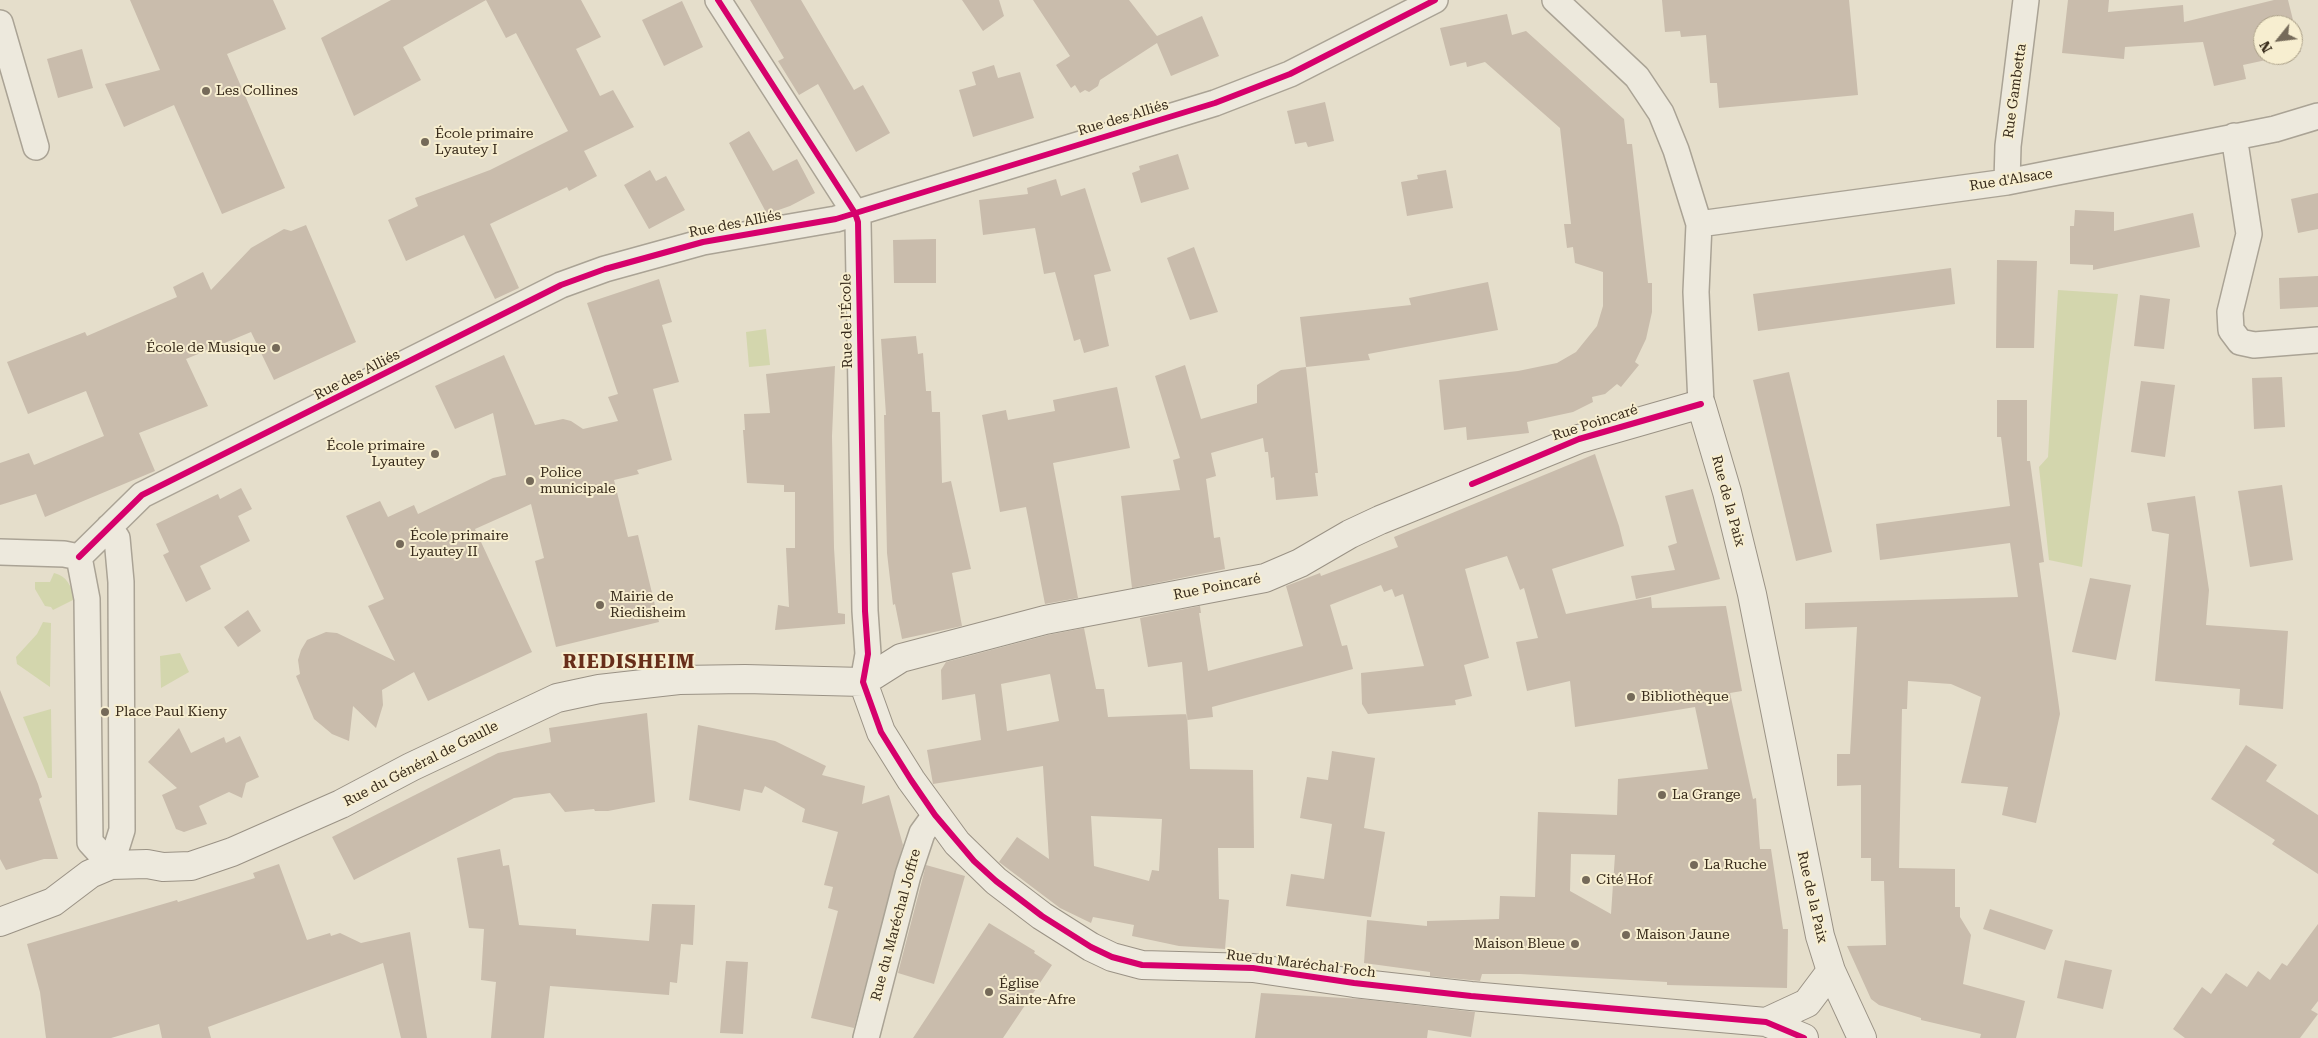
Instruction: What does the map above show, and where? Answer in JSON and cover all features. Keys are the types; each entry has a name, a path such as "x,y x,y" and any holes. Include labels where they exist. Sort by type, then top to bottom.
{"street":[{"name":"Rue de l'École","path":"718,0 855,213 859,227 865,611 868,654 863,682"},
{"name":"Rue des Alliés","path":"79,557 142,496 561,285 605,269 703,242 836,219 1215,103 1290,74 1435,0"},
{"name":"Rue de la Paix","path":"1555,0 1624,63 1637,77 1661,113 1676,150 1699,224 1696,292 1701,404 1727,492 1752,594 1808,887 1831,972 1862,1038"},
{"name":"Rue Gambetta","path":"2007,182 2008,146 2026,0"},
{"path":"0,22 36,147"},
{"name":"Rue d'Alsace","path":"1699,224 2007,182 2292,126 2318,116"},
{"path":"2234,136 2249,234 2230,312 2231,330 2240,342 2254,345 2318,340"},
{"name":"Rue Poincaré","path":"863,682 901,658 1045,620 1265,578 1300,563 1350,534 1380,520 1579,439 1701,404"},
{"path":"109,527 117,538 121,582 122,830 111,865"},
{"path":"0,552 64,554 79,557 87,599 90,842 111,865"},
{"name":"Rue du Général de Gaulle","path":"0,922 53,902 90,874 111,865 191,866 232,852 341,804 412,767 557,698 600,689 679,680 745,679 863,682"},
{"name":"Rue du Maréchal Foch","path":"863,682 881,732 935,815 974,861 1042,916 1091,948 1112,957 1142,965 1254,968 1354,983 1462,995 1766,1022 1804,1038"},
{"name":"Rue du Maréchal Joffre","path":"866,1038 908,875 922,833 935,815"},
{"name":"Rue du Maréchal Foch","path":"1766,1022 1807,1003 1831,972"}],"green space":[{"path":"2058,290 2118,294 2082,567 2049,560 2039,467 2048,457"},
{"path":"766,329 770,365 749,367 746,332"},
{"path":"54,573 62,576 68,582 75,599 53,610 51,607 45,606 35,589 35,582 50,582"},
{"path":"43,622 51,623 50,687 17,664 16,657 37,634"},
{"path":"180,653 189,672 161,688 160,656"},
{"path":"51,709 52,778 48,778 23,717"}],"building":[{"name":"Les Collines","path":"130,0 273,0 286,29 227,54 285,188 222,214 174,105 124,127 105,84 160,70"},
{"path":"391,0 486,0 403,47 421,80 354,116 321,38"},
{"path":"486,0 581,0 601,37 576,49 600,96 613,90 634,127 584,151 597,176 569,191 567,187 490,224 519,288 495,299 464,235 406,261 388,220 418,206 415,198 490,170 568,131 516,33 506,38"},
{"path":"750,0 801,0 854,90 863,85 890,133 856,152 818,84 799,95 778,61 784,58"},
{"path":"962,0 999,0 1004,16 983,31"},
{"path":"1033,0 1129,0 1157,36 1202,16 1219,56 1171,76 1157,43 1100,80 1098,86 1089,92 1085,90 1080,93 1075,85 1071,88 1056,65 1070,56"},
{"path":"1662,0 1849,0 1858,95 1719,108 1717,83 1710,83 1706,35 1681,37 1680,31 1665,32"},
{"path":"2068,0 2109,0 2108,12 2183,5 2184,22 2274,0 2288,0 2292,15 2253,15 2253,63 2243,65 2246,79 2214,86 2203,42 2125,47 2124,59 2062,53"},
{"path":"682,1 703,47 664,66 642,20"},
{"path":"1507,14 1512,35 1526,31 1624,119 1627,144 1632,144 1648,283 1652,283 1652,312 1646,339 1635,362 1639,365 1621,387 1617,384 1605,394 1592,397 1593,402 1573,412 1527,422 1529,433 1467,440 1466,427 1444,430 1439,380 1518,371 1557,363 1576,352 1597,326 1603,306 1603,272 1575,263 1573,247 1567,248 1564,224 1571,224 1560,128 1485,62 1467,67 1466,62 1450,66 1440,28"},
{"path":"82,49 93,88 58,98 47,59"},
{"path":"994,65 998,78 1020,72 1034,118 973,137 959,90 976,85 972,72"},
{"path":"1325,102 1334,141 1308,147 1306,142 1295,144 1287,111"},
{"path":"749,131 773,171 797,159 815,193 790,206 767,214 729,143"},
{"path":"1178,154 1189,189 1141,203 1132,173 1140,170 1139,166"},
{"path":"650,170 656,181 666,176 685,210 649,229 624,185"},
{"path":"1446,170 1453,208 1407,216 1401,182 1418,179 1417,175"},
{"path":"1056,179 1061,196 1085,188 1111,271 1094,275 1109,346 1084,353 1080,339 1074,341 1055,272 1044,274 1035,228 983,235 979,200 1028,194 1027,188"},
{"path":"2318,193 2318,229 2298,233 2291,199"},
{"path":"2075,210 2114,212 2114,231 2193,213 2200,247 2093,270 2093,265 2070,264 2070,226 2074,226"},
{"path":"306,225 356,342 274,380 251,332 186,359 208,406 139,433 155,471 45,517 36,494 0,505 0,463 29,453 34,465 104,436 86,391 28,414 7,362 85,332 87,336 177,297 173,287 203,272 211,290 251,248 284,229 291,231"},
{"path":"936,239 936,283 894,283 893,240"},
{"path":"1194,247 1218,312 1190,320 1167,258"},
{"path":"1997,260 2037,261 2034,348 1996,348"},
{"path":"1951,268 1955,304 1758,331 1753,294"},
{"path":"2318,276 2318,307 2280,309 2279,278"},
{"path":"659,279 672,322 662,325 679,382 653,389 672,460 637,470 639,474 614,480 628,537 638,535 659,622 556,647 535,561 544,558 531,504 475,529 532,652 428,701 414,672 382,690 383,705 376,728 353,706 349,741 332,734 314,719 296,676 300,674 298,660 307,640 326,632 337,633 395,661 368,606 384,599 346,516 380,501 388,517 414,505 418,514 493,478 506,475 493,413 455,429 435,386 504,355 535,425 563,419 571,421 583,429 618,421 608,397 618,394 587,303"},
{"path":"1488,282 1498,330 1368,354 1370,360 1306,367 1300,317 1411,305 1409,298"},
{"path":"2140,295 2170,299 2164,349 2134,346"},
{"path":"916,336 918,354 923,353 926,391 931,391 932,412 940,412 942,483 951,481 971,569 952,573 962,626 902,639 895,604 893,605 887,553 884,415 886,415 881,339"},
{"path":"1185,365 1201,419 1257,403 1257,385 1281,370 1306,367 1318,473 1315,473 1318,496 1276,500 1274,477 1271,478 1268,452 1265,452 1263,438 1211,453 1216,476 1206,479 1214,538 1220,537 1225,569 1132,588 1121,496 1180,490 1173,460 1180,458 1155,376"},
{"path":"835,366 832,436 834,548 838,613 845,614 845,624 775,630 778,605 789,607 786,548 795,548 795,492 784,492 784,485 747,483 743,430 745,430 744,414 770,413 766,374"},
{"path":"1789,372 1832,552 1796,561 1753,380"},
{"path":"2282,377 2285,427 2254,429 2252,378"},
{"path":"2141,381 2175,385 2165,457 2131,452"},
{"path":"1117,387 1130,448 1053,463 1078,598 1045,604 1026,507 1000,512 982,415 1006,410 1008,420 1055,411 1053,400"},
{"path":"1997,400 2027,400 2027,461 2030,461 2044,562 2039,563 2060,714 2036,823 2002,815 2008,787 1961,783 1981,697 1951,684 1908,681 1907,709 1902,709 1899,868 1955,869 1955,907 1960,907 1960,917 1971,935 1963,984 2025,1001 2016,1038 1980,1038 1981,1034 1921,1020 1921,1018 1879,1005 1871,999 1847,946 1886,945 1884,881 1871,881 1871,858 1861,858 1861,785 1837,786 1837,754 1850,754 1857,627 1805,629 1805,603 2018,597 2010,543 1880,560 1876,524 2010,506 2001,437 1997,437"},
{"path":"1595,454 1624,546 1552,569 1566,614 1651,597 1652,608 1726,606 1742,691 1730,693 1753,799 1756,798 1760,849 1771,849 1783,929 1788,929 1787,988 1667,985 1667,982 1520,974 1482,974 1480,981 1430,976 1430,972 1364,963 1367,920 1427,926 1427,921 1499,919 1500,896 1535,897 1538,812 1617,815 1618,779 1708,769 1695,707 1575,727 1570,681 1527,691 1516,642 1538,638 1524,588 1520,590 1507,556 1465,569 1489,658 1464,665 1472,696 1455,700 1456,705 1368,714 1362,704 1361,673 1424,666 1403,594 1395,597 1392,589 1384,592 1381,585 1330,605 1342,646 1347,645 1353,669 1212,707 1213,717 1187,720 1182,662 1148,667 1140,618 1200,606 1201,613 1199,613 1208,671 1303,646 1286,586 1320,573 1321,576 1398,547 1394,537","holes":["1571,854 1615,855 1611,914 1570,891"]},
{"path":"2282,485 2293,560 2250,567 2238,491"},
{"path":"241,488 252,509 238,516 250,541 200,566 211,589 186,602 163,555 169,552 156,524 218,494 220,499"},
{"path":"1693,489 1720,579 1636,599 1631,576 1675,570 1668,546 1677,543 1665,496"},
{"path":"2195,496 2209,590 2206,625 2288,631 2283,709 2239,705 2240,689 2155,681 2169,534 2152,531 2147,503"},
{"path":"2090,578 2131,585 2116,660 2072,652"},
{"path":"248,610 261,631 238,647 224,627"},
{"path":"1084,628 1096,689 1104,689 1108,717 1187,714 1190,769 1253,770 1254,848 1218,848 1219,899 1229,900 1225,949 1179,946 1132,936 1134,925 1093,917 1091,923 1060,908 999,862 1017,837 1049,859 1043,766 933,784 927,750 981,740 975,694 942,700 941,670 946,662 1048,635","holes":["1050,674 1059,721 1007,731 1001,684","1091,816 1162,819 1159,871 1152,870 1149,881 1094,866"]},
{"path":"0,690 38,784 42,797 39,799 58,859 44,859 6,870 0,859"},
{"path":"647,713 655,802 608,811 595,811 594,809 565,812 550,793 514,798 354,880 332,837 498,753 551,742 549,728"},
{"path":"698,725 775,741 826,766 822,775 865,786 862,804 889,795 903,845 854,1028 811,1018 838,911 828,908 833,887 824,885 838,832 802,822 805,809 765,786 762,793 744,789 740,811 689,800"},
{"path":"179,728 191,753 224,737 226,743 240,736 259,777 246,783 242,798 229,792 199,806 207,824 184,832 176,829 162,795 177,788 148,762"},
{"path":"2246,745 2277,765 2266,781 2318,815 2318,874 2272,844 2275,840 2211,799"},
{"path":"1332,751 1375,758 1364,828 1385,832 1371,917 1286,906 1291,874 1324,879 1332,824 1300,818 1307,777 1328,780"},
{"path":"500,849 503,866 509,865 519,925 576,929 576,935 649,941 652,904 695,905 693,945 681,944 677,983 670,982 669,995 550,986 544,1038 491,1038 496,982 481,980 484,929 469,928 457,858"},
{"path":"279,864 307,940 330,933 331,936 340,933 361,943 410,932 427,1038 401,1038 383,963 208,1027 211,1038 162,1038 159,1024 111,1038 46,1038 40,992 27,944 177,900 178,902 255,878 253,873"},
{"path":"926,865 965,876 934,984 898,973"},
{"path":"1990,909 2053,930 2045,950 1983,929"},
{"name":"Église Sainte-Afre","path":"989,923 1035,951 1034,953 1052,965 1003,1038 913,1038"},
{"path":"2318,924 2318,1001 2311,1010 2318,1014 2300,1038 2185,1038 2173,1029 2202,987 2211,994 2226,973 2247,987 2258,971 2270,980 2282,963 2287,966"},
{"path":"2065,960 2112,970 2103,1009 2057,998"},
{"path":"726,961 748,962 743,1034 720,1033"},
{"path":"1261,993 1361,999 1475,1012 1471,1037 1428,1030 1427,1038 1255,1038"}],"cycle path":[{"path":"718,0 855,213 858,222 865,611 868,654 863,682 881,732 935,815 974,861 996,881 1042,916 1091,947 1112,957 1142,965 1253,968 1354,983 1471,996 1766,1022 1804,1038"},
{"path":"79,557 142,495 561,285 605,269 703,242 836,219 1215,103 1290,74 1435,0"},
{"path":"1472,484 1579,439 1701,404"}],"place":[{"name":"Les Collines","path":"206,91"},
{"name":"École primaire Lyautey I","path":"425,142"},
{"name":"École de Musique","path":"276,348"},
{"name":"École primaire Lyautey","path":"435,454"},
{"name":"Police municipale","path":"530,481"},
{"name":"École primaire Lyautey II","path":"400,544"},
{"name":"Mairie de Riedisheim","path":"600,605"},
{"name":"Bibliothèque","path":"1631,697"},
{"name":"Place Paul Kieny","path":"105,712"},
{"name":"La Grange","path":"1662,795"},
{"name":"La Ruche","path":"1694,865"},
{"name":"Cité Hof","path":"1586,880"},
{"name":"Maison Jaune","path":"1626,935"},
{"name":"Maison Bleue","path":"1575,944"},
{"name":"Église Sainte-Afre","path":"989,992"}],"district":[{"name":"RIEDISHEIM","path":"629,662"}]}
